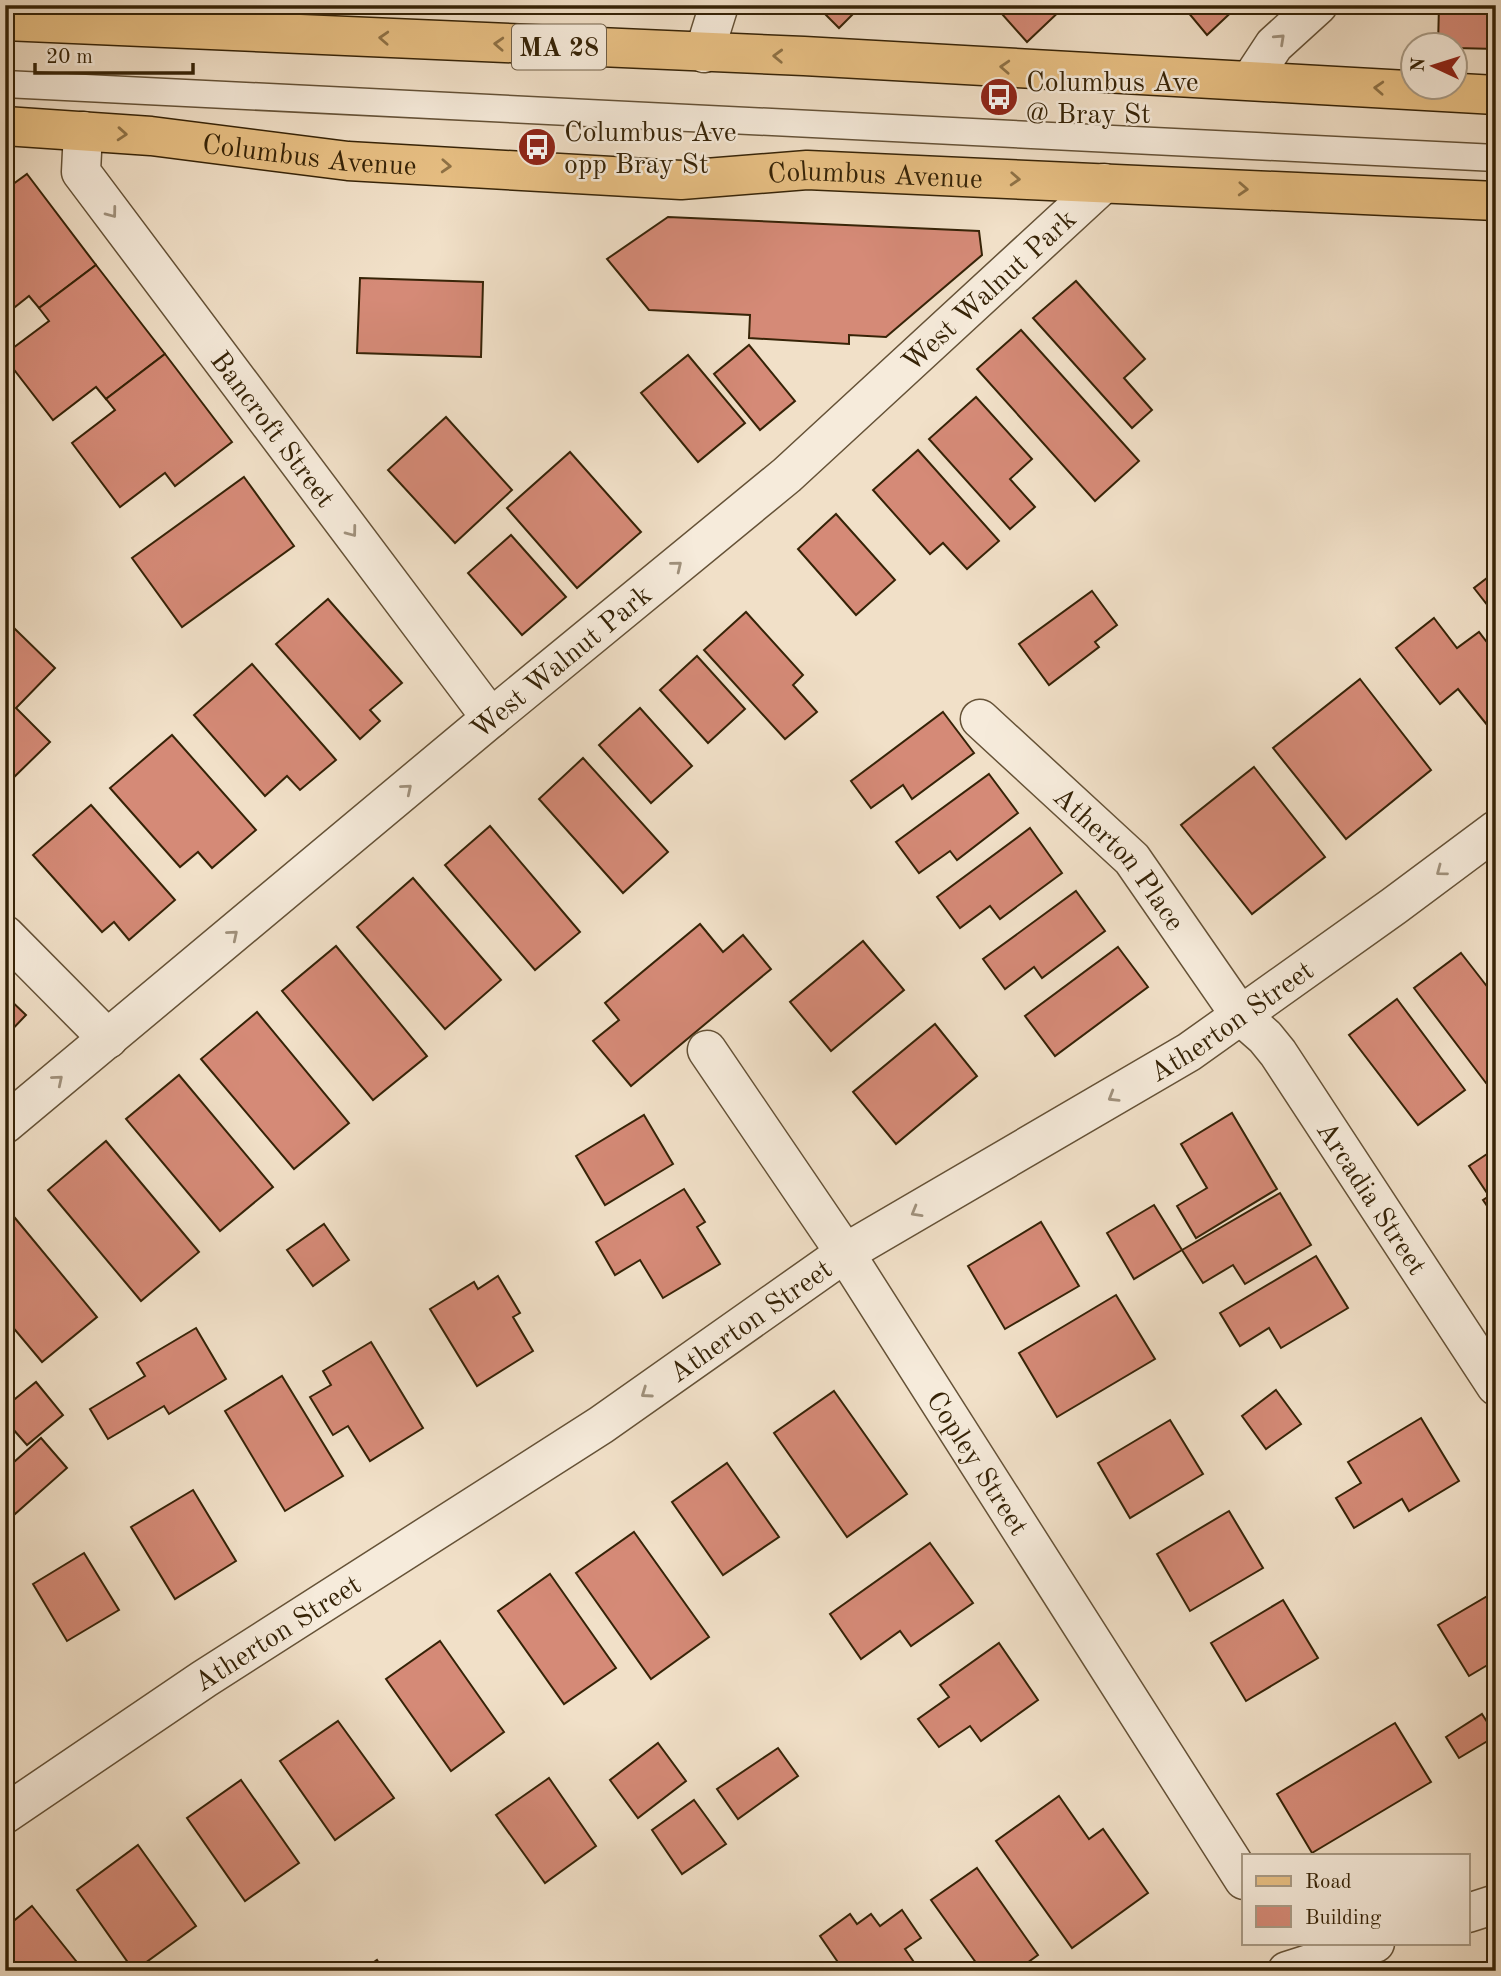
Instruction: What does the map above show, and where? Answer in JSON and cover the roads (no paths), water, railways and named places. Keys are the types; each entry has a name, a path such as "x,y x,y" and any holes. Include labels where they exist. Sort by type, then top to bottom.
{"main road":[{"name":"MA 28","path":"5,20 804,56 1496,95"},
{"name":"Columbus Avenue","path":"5,126 151,136 348,161 681,180 807,170 1496,201"}],"street":[{"path":"704,53 719,5"},
{"path":"1251,80 1274,44 1318,5"},
{"name":"Bancroft Street","path":"83,131 81,172 491,718"},
{"name":"West Walnut Park","path":"5,1124 787,475 1104,183"},
{"name":"Atherton Place","path":"981,719 1132,859 1240,1015"},
{"name":"Atherton Street","path":"5,1814 204,1679 601,1425 845,1253 1189,1052 1496,830"},
{"path":"5,935 107,1039"},
{"name":"Arcadia Street","path":"1240,1015 1265,1037 1278,1053 1492,1371"},
{"name":"Copley Street","path":"707,1050 845,1253 1242,1877"},
{"path":"1470,1912 1496,1905"},
{"path":"1290,1960 1370,1944"}],"lane":[{"name":"Columbus Avenue","path":"5,85 1496,158"}],"place":[{"name":"Columbus Ave @ Bray St","path":"999,97"},
{"name":"Columbus Ave opp Bray St","path":"537,147"}]}
